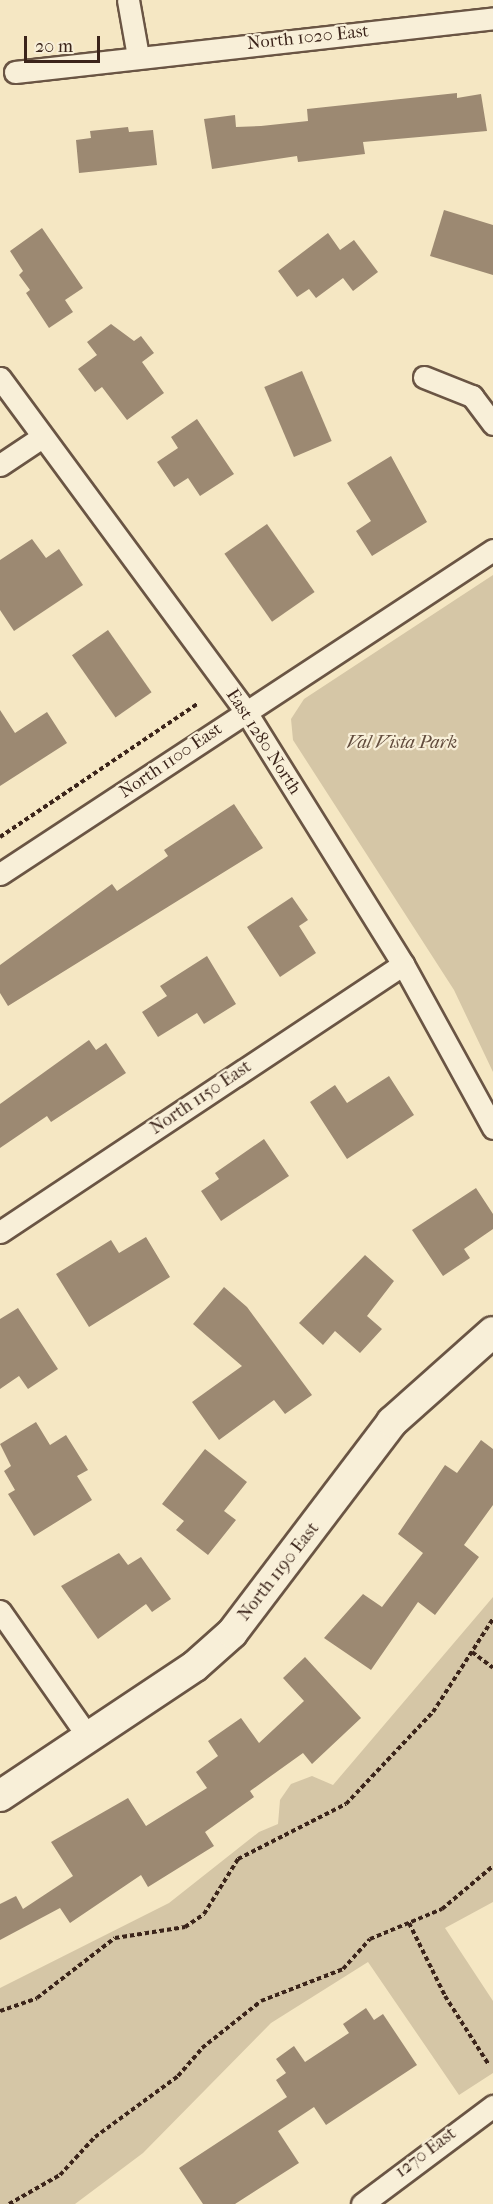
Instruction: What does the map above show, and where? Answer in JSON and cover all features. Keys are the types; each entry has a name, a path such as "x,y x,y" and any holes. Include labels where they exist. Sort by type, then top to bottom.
{"street":[{"path":"128,0 138,56"},
{"name":"North 1020 East","path":"15,72 138,56 493,18"},
{"path":"424,377 472,396 493,424"},
{"name":"East 1280 North","path":"0,378 246,712 403,964 493,1128"},
{"path":"0,465 42,437"},
{"name":"North 1100 East","path":"0,874 493,550"},
{"name":"North 1150 East","path":"0,1232 403,964"},
{"name":"North 1190 East","path":"0,1796 195,1666 232,1633 392,1422 493,1332"},
{"path":"0,1611 88,1738"},
{"name":"1270 East","path":"362,2204 493,2106"}],"path":[{"path":"0,837 197,704"},
{"path":"0,2011 64,1981 115,1938 168,1933 204,1914 238,1859 346,1804 433,1712 493,1619"},
{"path":"472,1652 493,1668"},
{"path":"9,2204 60,2175 95,2137 178,2076 202,2048 261,2001 328,1977 370,1939 442,1909 493,1866"},
{"path":"409,1923 445,1996 489,2065"}],"green space":[{"name":"Val Vista Park","path":"493,575 493,1072 454,990 293,740 291,719 304,699"},
{"path":"493,1597 493,1902 445,1928 493,2001 493,2073 459,2095 368,1962 271,2023 143,2153 75,2204 0,2204 0,1988 169,1903 259,1832 278,1824 280,1800 291,1784 312,1776 333,1785"}],"building":[{"path":"457,93 457,98 481,94 487,131 363,142 365,154 298,162 297,156 212,169 204,119 235,115 236,127 261,126 308,121 307,109"},
{"path":"128,127 129,132 153,130 157,165 79,173 76,140 91,138 90,131"},
{"path":"444,210 493,225 493,275 430,256"},
{"path":"42,228 83,288 65,300 73,312 49,328 26,293 30,290 19,275 23,271 10,251"},
{"path":"328,233 340,250 354,240 378,272 353,291 343,278 316,298 309,289 297,297 278,271"},
{"path":"111,324 134,341 141,336 154,353 142,362 164,393 127,420 102,387 95,392 78,369 97,355 87,342"},
{"path":"302,371 332,441 294,457 264,387"},
{"path":"197,419 234,474 200,496 188,478 174,487 157,462 178,448 171,437"},
{"path":"391,456 427,522 372,556 356,531 371,521 347,483"},
{"path":"267,524 315,592 272,622 224,554"},
{"path":"32,539 46,558 59,549 83,585 14,631 0,610 0,560"},
{"path":"108,630 152,692 116,717 72,655"},
{"path":"0,710 15,733 47,712 67,743 0,786"},
{"path":"234,804 263,848 8,1006 0,993 0,965 112,884 117,891 168,856 164,850"},
{"path":"292,897 308,920 299,926 316,953 280,977 247,927"},
{"path":"207,956 236,1004 204,1024 197,1013 158,1037 142,1012 167,996 160,986"},
{"path":"89,1040 96,1050 106,1043 126,1073 51,1122 47,1116 0,1148 0,1104"},
{"path":"389,1076 414,1115 347,1159 310,1102 335,1085 347,1103"},
{"path":"264,1139 289,1176 221,1221 201,1191 219,1179 215,1173"},
{"path":"476,1188 493,1214 493,1229 464,1249 470,1258 443,1276 412,1230"},
{"path":"146,1237 170,1277 89,1327 56,1274 111,1240 119,1253"},
{"path":"365,1255 394,1281 367,1316 382,1329 360,1353 335,1331 323,1345 299,1323"},
{"path":"224,1287 247,1307 312,1395 285,1414 274,1400 219,1440 192,1402 242,1366 193,1324"},
{"path":"18,1308 58,1369 28,1389 19,1376 0,1389 0,1319"},
{"path":"36,1422 50,1445 66,1435 88,1470 77,1476 92,1500 34,1536 8,1494 15,1490 4,1471 11,1466 0,1444"},
{"path":"481,1440 493,1449 493,1505 464,1545 479,1557 435,1615 418,1602 371,1670 324,1638 363,1594 382,1607 423,1553 398,1534 445,1465 457,1473"},
{"path":"205,1449 247,1482 224,1511 236,1520 208,1555 176,1530 184,1521 162,1504"},
{"path":"119,1553 128,1565 141,1557 171,1599 152,1612 146,1604 98,1639 61,1586"},
{"path":"305,1657 361,1718 312,1764 303,1753 250,1791 254,1797 205,1832 214,1846 148,1887 141,1875 70,1923 60,1908 0,1940 0,1904 16,1896 23,1909 73,1876 51,1842 128,1798 146,1826 207,1788 196,1772 218,1756 208,1741 241,1718 259,1743 304,1701 283,1678"},
{"path":"366,2008 374,2020 383,2014 417,2065 326,2125 314,2107 278,2131 299,2163 235,2204 203,2204 179,2168 287,2097 276,2080 286,2073 276,2059 294,2046 305,2062 349,2033 343,2024"}]}
